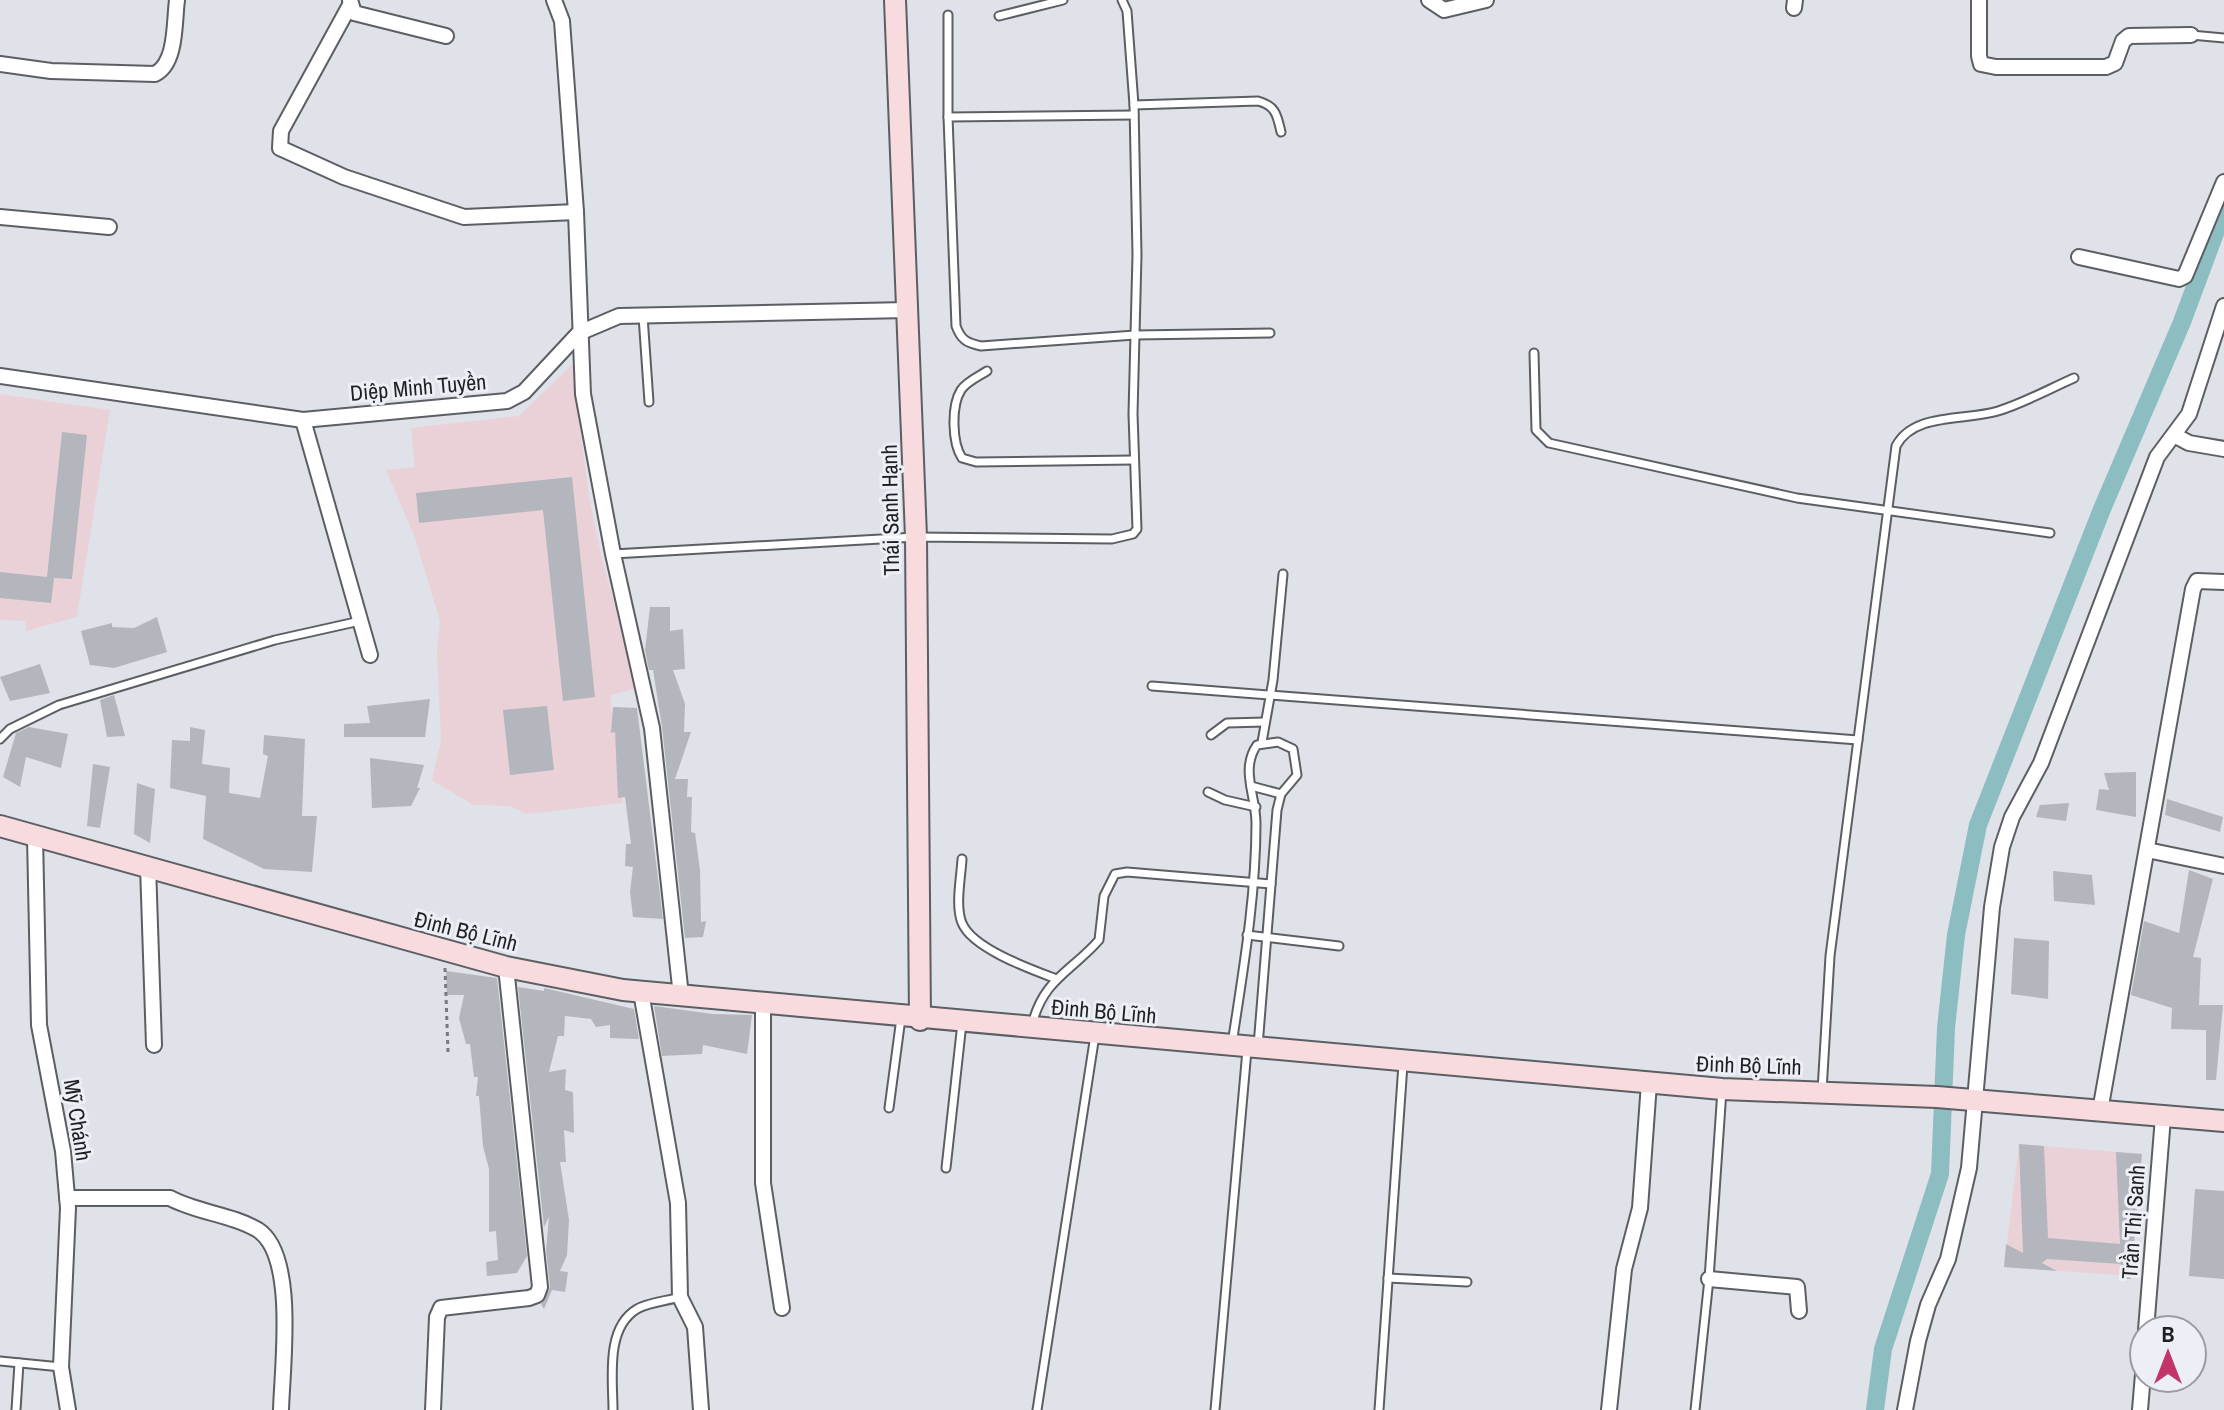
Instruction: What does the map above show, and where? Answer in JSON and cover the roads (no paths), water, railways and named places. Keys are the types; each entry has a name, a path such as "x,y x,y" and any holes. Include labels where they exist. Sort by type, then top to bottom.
{"main road":[{"name":"Thái Sanh Hạnh","path":"895,0 916,537 910,1019"},
{"name":"Đinh Bộ Lĩnh","path":"0,826 506,967 641,992 910,1019 1722,1089 1937,1097 2224,1121"}],"street":[{"path":"0,64 51,71 155,74 165,69 169,59 177,0"},
{"path":"554,0 562,21 576,212 579,333 590,444 652,728 681,996"},
{"path":"1429,0 1444,10 1486,0"},
{"path":"1979,0 1981,64 1996,67 2106,67 2115,63 2123,41 2129,36 2191,35"},
{"path":"446,36 359,15 350,2 281,131 280,148 344,177 464,217 576,212"},
{"path":"2079,257 2179,279 2185,276 2224,182"},
{"path":"0,217 109,227"},
{"name":"Diệp Minh Tuyền","path":"0,376 303,420 507,401 524,392 579,333 619,316 908,310"},
{"path":"1905,1410 1928,1305 1948,1259 1960,1219 1970,1100 2002,847 2012,817 2041,763 2157,457 2189,414 2223,312"},
{"path":"303,420 370,655"},
{"path":"2174,435 2189,443 2224,449"},
{"path":"2100,1111 2193,589 2197,581 2203,579 2224,582"},
{"name":"Mỹ Chánh","path":"35,837 39,1025 63,1151 67,1198 61,1367 68,1410"},
{"path":"2147,850 2224,866"},
{"path":"148,866 154,1045"},
{"path":"433,1410 437,1317 441,1308 529,1298 537,1295 540,1287 506,967"},
{"path":"641,992 678,1203 680,1297 695,1327 701,1410"},
{"path":"763,1004 763,1183 782,1308"},
{"path":"1609,1410 1624,1269 1640,1208 1649,1083"},
{"name":"Trần Thị Sanh","path":"2147,1314 2163,1117"},
{"path":"67,1198 170,1198 185,1206 244,1222 262,1232 274,1246 282,1286 281,1410"},
{"path":"1709,1279 1797,1287 1799,1311"}],"lane":[{"path":"999,16 1063,0"},
{"path":"613,554 916,537 1128,537 1137,529 1134,460 1137,255 1134,105 1127,11 1122,0"},
{"path":"948,15 948,117 956,326 960,337 967,343 981,346 1135,335 1270,333"},
{"path":"2191,35 2224,38"},
{"path":"1134,105 1258,101 1269,104 1277,112 1281,132"},
{"path":"948,117 1134,115"},
{"path":"643,314 649,402"},
{"path":"1534,353 1536,430 1549,443 1797,498 1888,507 2050,533"},
{"path":"987,371 963,386 959,394 955,422 957,451 962,458 976,462 1134,460"},
{"path":"1822,1091 1830,956 1896,446 1903,432 1921,425 1997,411 2074,378"},
{"path":"1215,1410 1246,1047 1247,935 1256,807 1251,786 1250,755 1262,742 1283,574"},
{"path":"0,739 10,729 59,705 275,640 361,621"},
{"path":"1152,686 1858,740"},
{"path":"1211,735 1227,723 1265,722"},
{"path":"1246,1047 1267,936 1277,810 1281,794 1297,775 1298,761 1293,749 1278,742 1262,742"},
{"path":"1251,786 1281,794"},
{"path":"1208,792 1225,800 1256,807"},
{"path":"962,859 962,924 971,935 1012,961 1054,978"},
{"path":"1031,1029 1036,1009 1054,978 1099,940 1104,896 1115,874 1127,872 1271,884"},
{"path":"1247,935 1339,946"},
{"path":"889,1108 910,1019"},
{"path":"946,1168 962,1023"},
{"path":"1037,1410 1095,1035"},
{"path":"1379,1410 1403,1062"},
{"path":"1695,1410 1709,1279 1722,1089"},
{"path":"1388,1278 1467,1282"},
{"path":"613,1410 614,1346 624,1322 638,1308 680,1297"},
{"path":"0,1361 61,1367"},
{"path":"16,1410 19,1363"}],"waterway":[{"path":"1875,1410 1883,1349 1940,1174 1946,1028 1956,935 1978,825 2102,509 2182,322 2224,209"}]}
